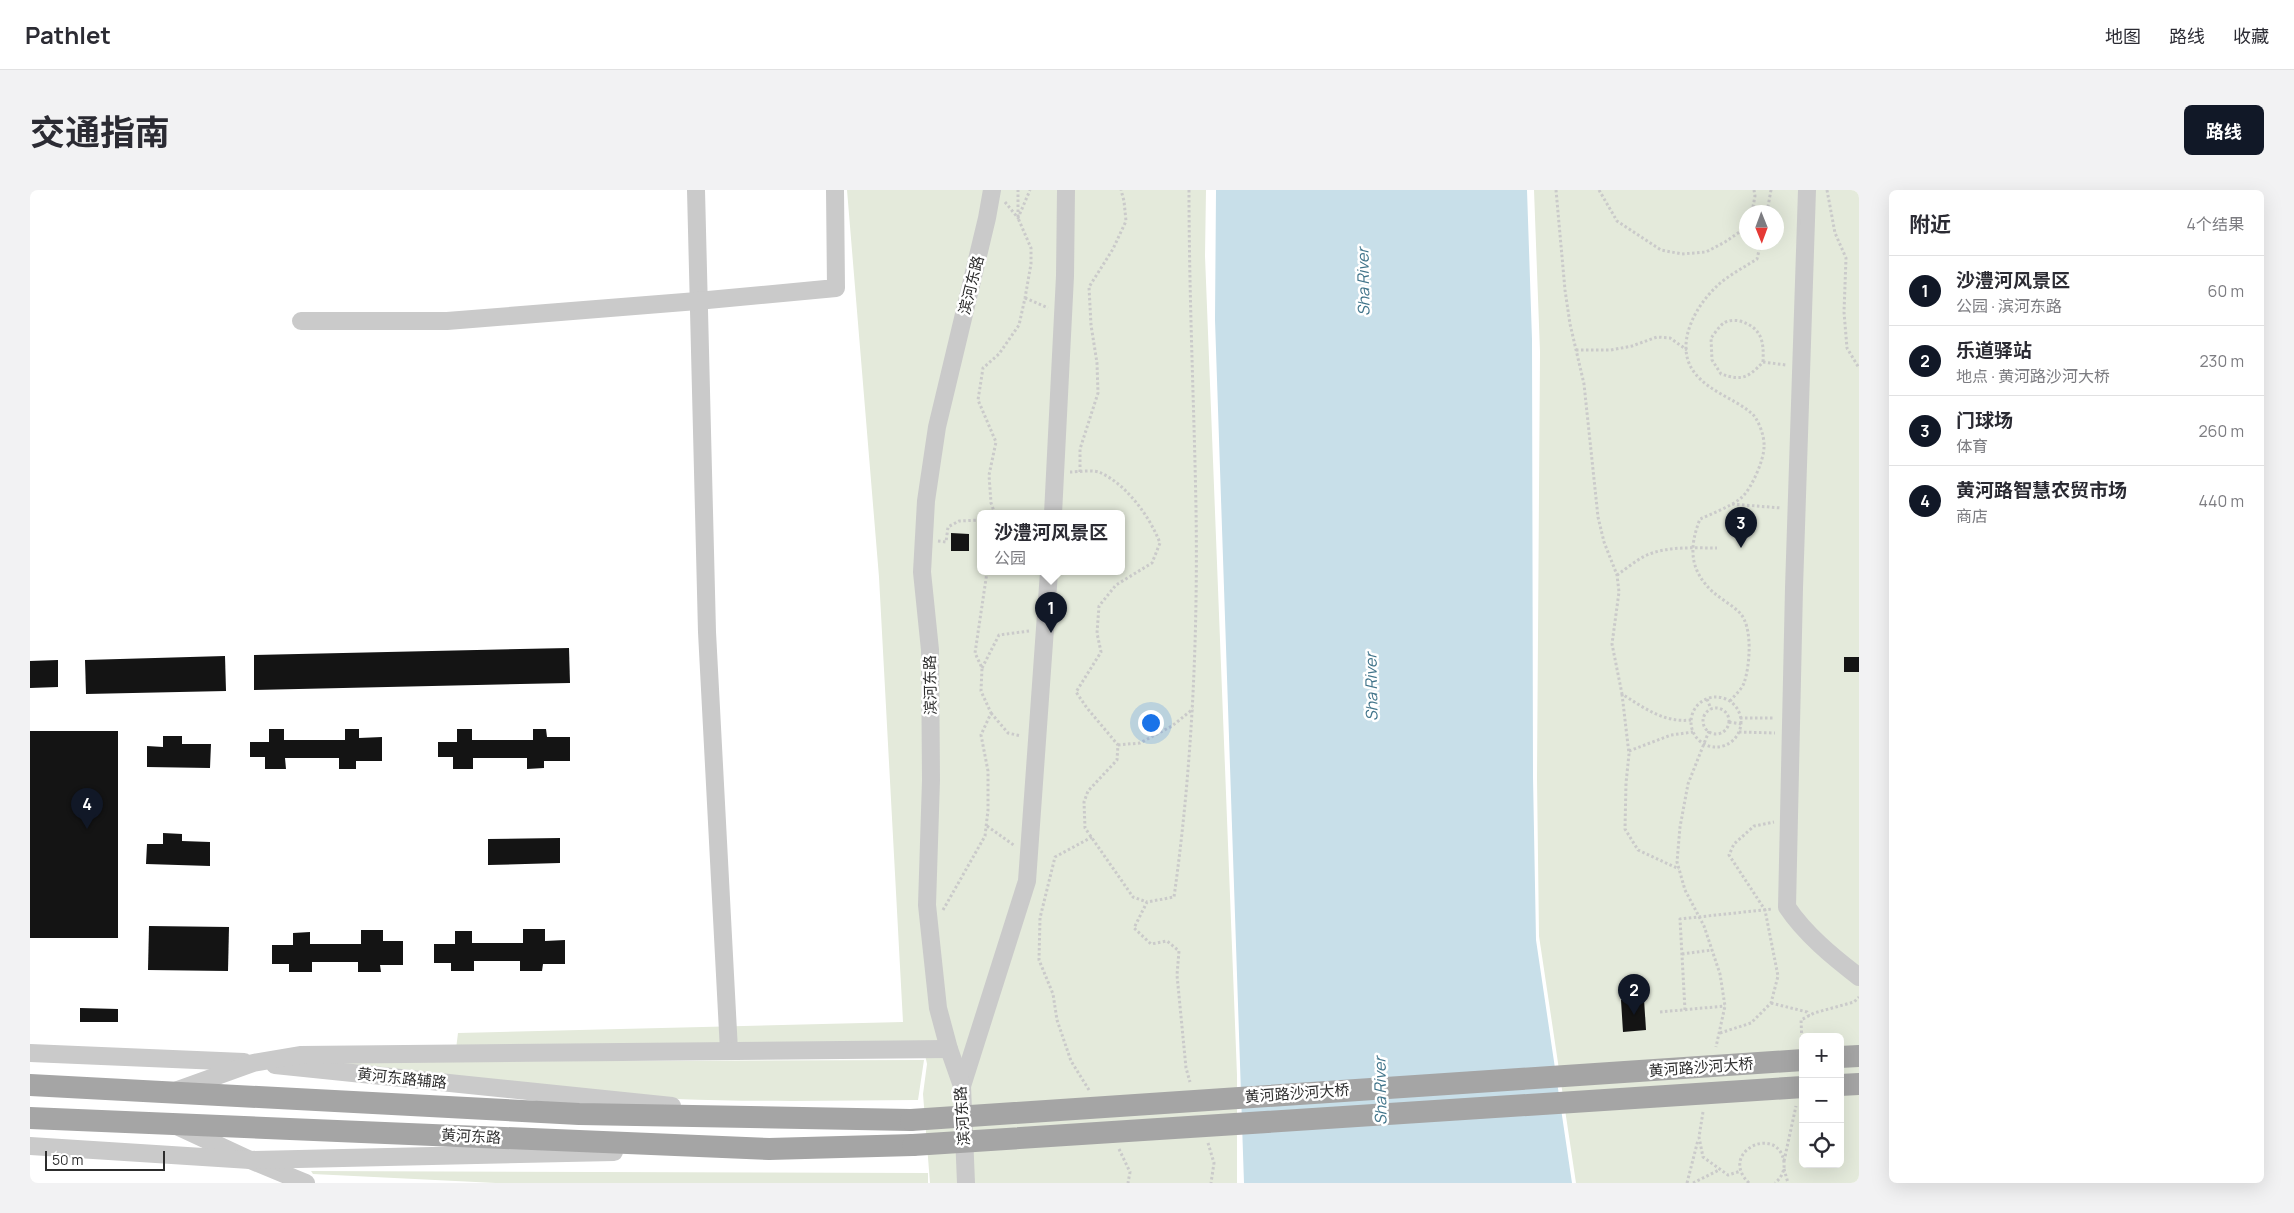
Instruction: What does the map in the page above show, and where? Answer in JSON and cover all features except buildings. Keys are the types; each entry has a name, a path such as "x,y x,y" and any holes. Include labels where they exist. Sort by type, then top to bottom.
{"main road":[{"name":"黄河路沙河大桥","path":"911,1120 1799,1050"},
{"path":"1844,1057 1859,1056"},
{"path":"1844,1085 1859,1084"},
{"name":"黄河东路","path":"30,1085 579,1114 911,1120"},
{"name":"黄河路沙河大桥","path":"913,1145 1799,1098"},
{"name":"黄河东路","path":"30,1118 769,1149 913,1145"}],"street":[{"path":"696,190 697,302 707,632 729,1051"},
{"path":"300,321 447,321 697,302 836,288 835,190"},
{"name":"滨河东路","path":"966,1183 962,1086 949,1049 938,1008 929,918 930,650 922,572 926,500 937,427 992,190"},
{"path":"1053,510 1063,314 1066,190"},
{"path":"1807,190 1796,509 1787,907 1795,919 1809,933 1859,977"},
{"path":"962,1086 1027,881 1050,575"},
{"path":"170,1092 253,1063 300,1055 949,1049"},
{"name":"黄河东路辅路","path":"30,1053 253,1063 774,1117"},
{"path":"170,1123 288,1179 306,1183"},
{"path":"30,1146 150,1152 250,1160 769,1149"}],"path":[{"path":"994,510 991,503 989,474 996,442 978,400 983,368 1000,354 1019,325 1025,298 1031,264 1031,248 1018,218 1018,190"},
{"path":"1018,218 1030,190"},
{"path":"1080,472 1080,449 1098,393 1097,363 1091,325 1089,287 1113,249 1126,220 1121,190"},
{"path":"1055,472 1100,472 1127,492 1152,522 1160,543 1152,562 1116,585 1099,606 1097,633 1101,652 1076,692 1118,745 1117,760 1088,790 1084,802 1085,828 1133,897 1147,902 1174,897 1193,708 1196,509 1189,300 1189,190"},
{"path":"1556,190 1564,290 1584,384 1598,517 1604,542 1617,575 1619,592 1612,644 1622,694 1629,751 1625,829 1638,850 1679,869"},
{"path":"1599,190 1617,221 1661,250 1682,254 1706,252 1739,232"},
{"path":"1753,205 1754,190"},
{"path":"1768,205 1771,190"},
{"path":"1827,190 1836,234 1846,258 1844,312 1847,348 1859,368"},
{"path":"1730,701 1744,684 1749,649 1749,631 1741,614 1712,591 1698,576 1694,560 1693,537 1700,519 1742,498 1758,472 1764,447 1761,432 1752,413 1709,386 1694,372 1687,350 1687,333 1697,309 1716,287 1757,259 1759,250"},
{"path":"1025,298 1063,314"},
{"path":"1737,320 1752,325 1760,335 1764,349 1763,362 1750,376 1734,378 1720,374 1712,360 1711,338 1724,322 1737,320"},
{"path":"1576,350 1610,350 1632,346 1657,337 1670,338 1687,350"},
{"path":"1763,362 1801,367"},
{"path":"1732,504 1796,509"},
{"path":"924,540 946,542 948,527 960,521 977,520"},
{"path":"1617,575 1652,553 1693,548 1717,548"},
{"path":"982,668 975,653 987,575"},
{"path":"1038,741 1008,733 991,713 981,691 982,668 999,636 1046,628"},
{"path":"1622,694 1651,712 1676,722 1691,720"},
{"path":"1713,697 1730,701 1736,707 1740,718 1739,732 1728,744 1720,747 1712,747 1703,743 1693,732 1691,720 1693,710 1698,704 1713,697"},
{"path":"1706,699 1711,709"},
{"path":"1118,745 1140,743 1172,726 1193,708"},
{"path":"1711,709 1724,711 1729,718 1729,722 1722,732 1714,734 1705,727 1704,719 1711,709"},
{"path":"929,918 944,910 985,836 987,826 988,771 981,735 991,713"},
{"path":"1740,718 1790,726"},
{"path":"1729,722 1741,724"},
{"path":"1739,732 1790,726"},
{"path":"1709,731 1688,784 1680,827 1677,862 1686,890 1698,918 1704,926 1720,974 1725,1006 1715,1052"},
{"path":"1629,751 1671,735 1693,732"},
{"path":"1719,1033 1751,1023 1771,1003 1778,976 1765,910 1729,856 1734,844 1754,826 1789,820"},
{"path":"987,826 1029,856"},
{"path":"1091,1094 1071,1062 1057,1020 1053,994 1039,960 1040,918 1055,857 1092,838"},
{"path":"1147,902 1134,928 1151,944 1167,941 1179,951 1177,975 1186,1068 1192,1087"},
{"path":"1685,1010 1680,919 1787,907"},
{"path":"1682,954 1712,950"},
{"path":"1801,1033 1801,1020 1854,1002 1859,997"},
{"path":"1771,1003 1807,1012 1809,1016"},
{"path":"1660,1012 1725,1006"},
{"path":"1788,1183 1784,1162 1799,1098"},
{"path":"1688,1183 1704,1109"},
{"path":"1206,1134 1214,1163 1211,1183"},
{"path":"1699,1137 1703,1157 1719,1170 1728,1175 1741,1171"},
{"path":"1749,1183 1741,1171 1740,1164 1745,1151 1757,1144 1765,1143 1777,1149 1784,1162"},
{"path":"1117,1146 1130,1172 1128,1183"},
{"path":"1775,1183 1782,1176 1784,1169"},
{"path":"1694,1183 1719,1170"}],"green space":[{"path":"847,190 1206,190 1205,256 1237,1075 1237,1183 930,1183 923,1094 927,1064 923,1045 456,1049 458,1033 903,1022 879,577"},
{"path":"1534,190 1859,190 1859,1183 1576,1183 1539,936 1537,778 1540,352"},
{"path":"924,1060 918,1100 795,1101 671,1099 588,1094 317,1062"},
{"path":"311,1171 928,1173 928,1183 496,1183 313,1174"}],"water":[{"name":"Sha River","path":"1216,190 1527,190 1532,339 1533,777 1536,940 1572,1183 1244,1183 1215,320"}],"place":[{"name":"门球场","path":"1741,548"},
{"name":"沙澧河风景区","path":"1051,633"},
{"name":"黄河路智慧农贸市场","path":"87,829"},
{"name":"乐道驿站","path":"1634,1015"}]}
